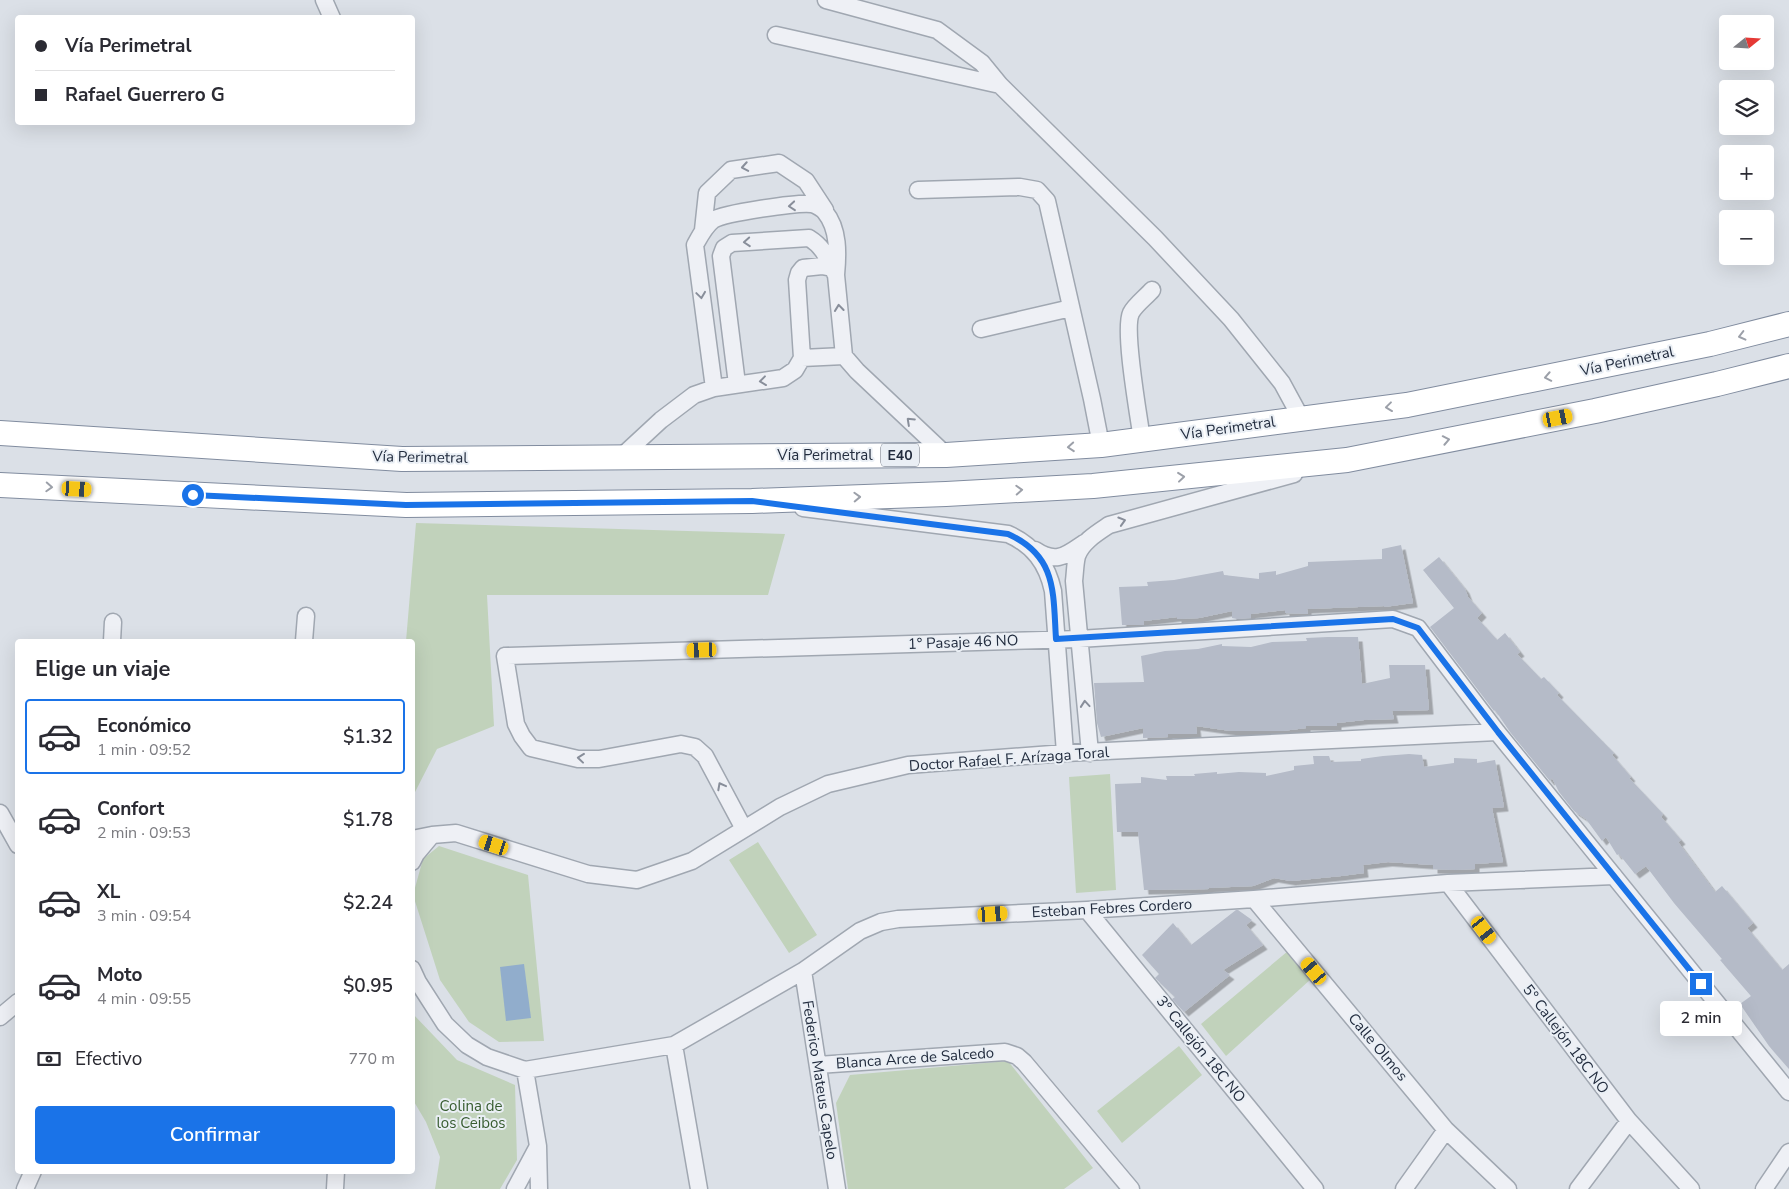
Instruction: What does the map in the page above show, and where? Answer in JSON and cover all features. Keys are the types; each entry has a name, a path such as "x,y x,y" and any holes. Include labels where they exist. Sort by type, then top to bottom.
{"highway":[{"name":"Vía Perimetral","path":"0,433 402,459 946,455 1101,445 1417,403 1710,344 1789,324"},
{"path":"0,485 406,505 752,501 946,494 1093,486 1347,460 1595,411 1789,366"}],"street":[{"path":"324,0 331,15"},
{"path":"826,0 937,30 982,63 1000,84 1154,238 1231,319 1282,383 1301,418"},
{"path":"776,35 1000,84"},
{"path":"703,230 707,193 731,170 780,163 806,181 831,223 838,250 834,272"},
{"path":"918,190 1020,187 1037,190 1047,201 1101,445"},
{"path":"714,388 694,245 703,230 713,220 726,214 812,204 824,210"},
{"path":"737,384 721,256 724,248 732,243 809,238 818,243 825,251 834,272 844,356 857,371 946,455"},
{"path":"621,457 694,394 714,388 783,378 795,370 802,358 797,280 799,273 803,268 822,266 834,272"},
{"path":"1142,440 1128,326 1131,313 1152,290"},
{"path":"981,329 1071,308"},
{"path":"802,358 844,356"},
{"path":"752,501 1008,534 1043,555 1059,558 1109,525 1347,460"},
{"path":"1090,753 1074,581 1077,556 1085,544 1094,536"},
{"path":"1029,546 1046,567 1051,584 1065,754"},
{"path":"304,639 306,616"},
{"name":"1° Pasaje 46 NO","path":"744,829 705,756 695,747 681,744 599,760 578,759 531,748 516,724 505,656 1056,639 1393,619 1418,628 1498,732"},
{"path":"112,639 113,622"},
{"path":"1498,732 1789,1092"},
{"name":"Doctor Rafael F. Arízaga Toral","path":"415,838 432,834 456,833 588,874 637,880 692,861 780,807 828,784 908,765 1065,754 1498,732"},
{"path":"0,814 15,840"},
{"path":"415,856 432,834"},
{"name":"Esteban Febres Cordero","path":"525,1070 674,1045 803,971 860,931 881,922 898,919 1087,910 1254,899 1448,883 1614,876"},
{"name":"5° Callejón 18C NO","path":"1448,883 1629,1122 1691,1189"},
{"name":"Calle Olmos","path":"1254,899 1446,1130 1508,1189"},
{"name":"3° Callejón 18C NO","path":"1087,910 1315,1189"},
{"name":"Federico Mateus Capelo","path":"803,971 837,1189"},
{"path":"415,976 445,1024 467,1045 487,1057 525,1070 538,1146 539,1189"},
{"path":"0,1017 15,1004"},
{"path":"674,1045 699,1189"},
{"name":"Blanca Arce de Salcedo","path":"818,1065 1011,1053 1024,1062 1131,1189"},
{"path":"1578,1189 1629,1122"},
{"path":"1404,1189 1446,1130"},
{"path":"515,1189 538,1146"},
{"path":"1764,1189 1789,1152"},
{"path":"25,1189 32,1174"},
{"path":"335,1189 336,1174"}],"green space":[{"path":"416,523 785,534 768,595 487,595 494,726 437,749 415,792 415,639 406,639"},
{"path":"1110,774 1116,890 1076,893 1069,777"},
{"path":"758,842 817,935 789,953 729,860"},
{"path":"439,846 528,875 544,1041 499,1042 469,1022 440,980 415,901 415,888 423,859"},
{"path":"1288,951 1311,979 1226,1056 1201,1024"},
{"name":"Colina de los Ceibos","path":"415,1016 457,1060 515,1085 517,1160 500,1189 435,1189 440,1157 426,1122 415,1103"},
{"path":"1179,1046 1202,1075 1122,1143 1097,1111"},
{"path":"1008,1061 1093,1168 1064,1189 848,1189 836,1103 850,1075"}],"water":[{"path":"524,964 531,1018 506,1021 500,967"}],"building":[{"path":"1401,545 1413,603 1384,607 1307,609 1308,614 1285,613 1285,610 1251,614 1251,618 1237,619 1232,618 1232,611 1199,618 1177,619 1177,617 1144,621 1144,625 1122,625 1119,587 1148,586 1147,582 1174,580 1223,571 1224,575 1259,579 1259,573 1276,571 1276,575 1308,566 1308,562 1382,559 1382,549"},
{"path":"1439,557 1482,613 1477,618 1497,640 1505,633 1520,652 1517,654 1541,679 1544,677 1559,693 1557,695 1614,753 1612,755 1631,777 1629,778 1663,814 1661,817 1681,840 1678,842 1715,892 1722,886 1753,923 1747,928 1782,970 1789,964 1789,1069 1769,1046 1740,1004 1751,996 1720,960 1722,959 1674,903 1646,866 1635,874 1619,854 1617,855 1606,837 1602,841 1586,819 1574,811 1559,792 1552,778 1550,781 1510,732 1430,627 1454,608 1423,570"},
{"path":"1358,637 1362,684 1390,678 1389,665 1425,665 1429,710 1392,711 1394,719 1337,723 1337,726 1306,726 1306,728 1282,731 1231,731 1196,726 1197,734 1168,734 1168,737 1143,738 1143,728 1101,737 1097,723 1094,683 1144,682 1141,656 1222,644 1222,646 1251,647 1272,642 1307,641 1306,638"},
{"path":"1409,754 1422,755 1424,767 1454,763 1454,758 1477,759 1477,763 1495,760 1504,807 1492,808 1503,862 1475,864 1475,869 1455,870 1433,869 1433,865 1388,862 1363,865 1364,873 1341,876 1291,881 1274,878 1253,886 1144,890 1138,832 1117,832 1115,784 1141,783 1141,777 1167,780 1166,776 1195,776 1194,774 1217,772 1217,774 1239,772 1266,773 1266,776 1294,770 1294,766 1314,764 1313,756 1329,756 1331,762 1361,761 1361,759"},
{"path":"1236,910 1252,920 1246,925 1263,945 1223,970 1230,975 1184,1012 1172,999 1175,997 1155,978 1159,974 1142,955 1173,923 1191,945"}],"route":[{"path":"193,495 406,505 752,501 1008,534 1020,540 1035,552 1046,567 1053,591 1056,639 1393,619 1418,628 1498,732 1701,984"}]}
